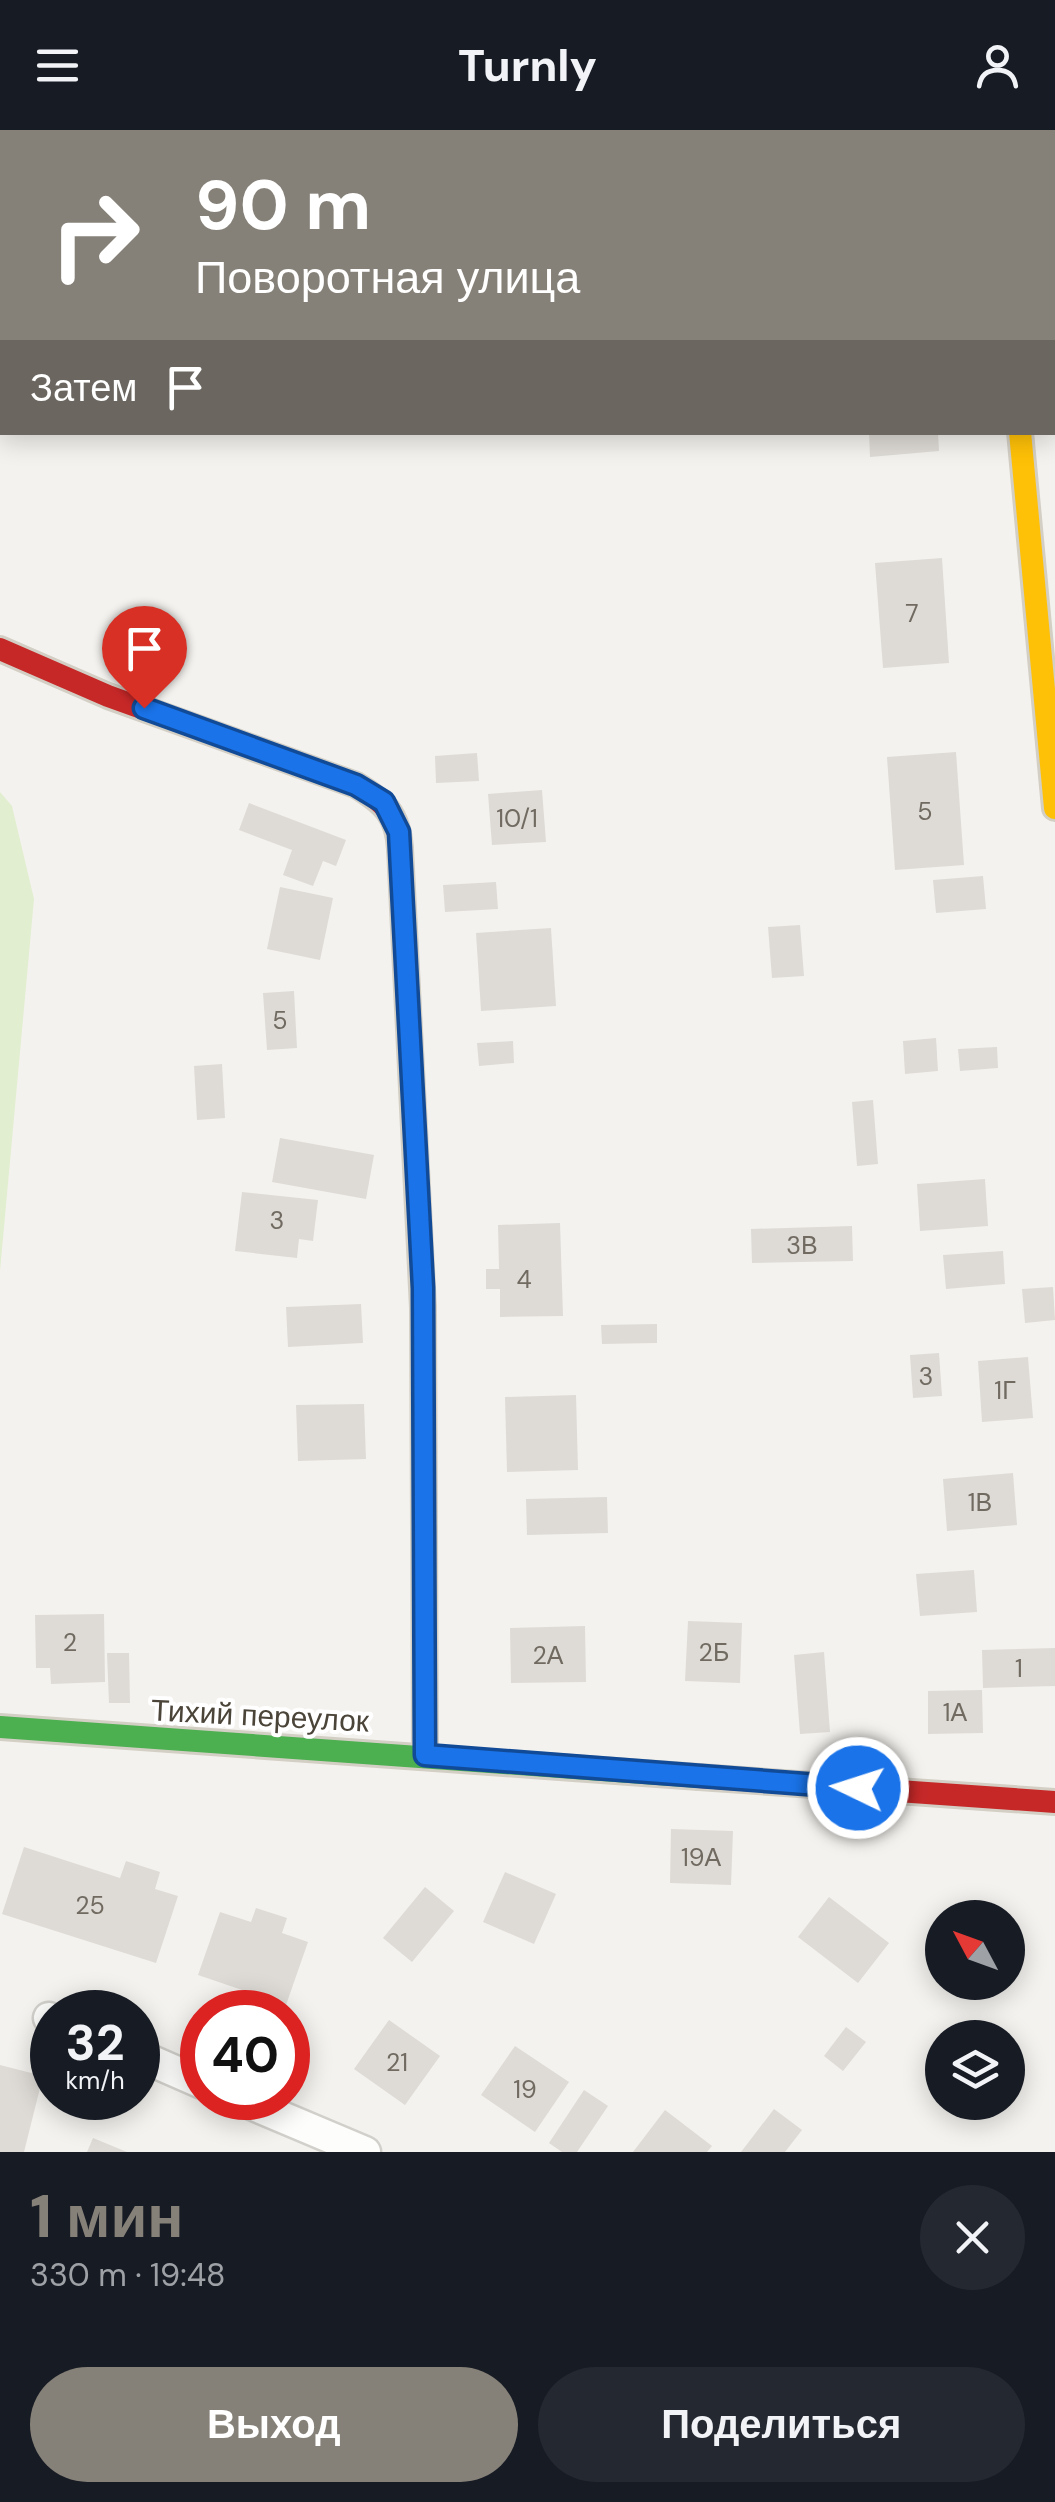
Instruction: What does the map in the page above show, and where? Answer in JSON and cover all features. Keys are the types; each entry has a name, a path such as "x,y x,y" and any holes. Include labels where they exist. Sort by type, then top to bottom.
{"street":[{"path":"1020,435 1055,808"},
{"path":"0,649 108,696 356,785 384,802 399,832 423,1288 425,1755"},
{"name":"Тихий переулок","path":"0,1728 1055,1802"},
{"path":"290,2120 366,2152"}],"green space":[{"path":"0,792 12,806 34,899 0,1271"}],"building":[{"path":"869,435 938,435 939,451 870,457"},
{"path":"942,558 949,663 883,668 875,563"},
{"path":"956,752 964,865 895,870 887,757"},
{"path":"477,753 479,781 436,783 435,756"},
{"path":"542,790 546,842 492,845 488,794"},
{"path":"249,803 346,840 336,866 323,861 313,886 283,875 292,850 239,830"},
{"path":"983,876 986,909 936,913 933,880"},
{"path":"496,882 498,909 445,912 443,885"},
{"path":"280,887 333,898 320,960 267,949"},
{"path":"800,925 804,976 772,978 768,927"},
{"path":"551,928 556,1006 481,1011 476,933"},
{"path":"294,991 297,1048 267,1050 263,993"},
{"path":"936,1038 938,1071 905,1074 903,1041"},
{"path":"513,1041 514,1063 479,1066 477,1043"},
{"path":"997,1047 998,1068 960,1071 958,1049"},
{"path":"222,1064 225,1118 197,1120 194,1066"},
{"path":"873,1100 878,1164 857,1166 852,1102"},
{"path":"280,1138 374,1155 366,1199 272,1182"},
{"path":"985,1179 988,1226 920,1231 917,1184"},
{"path":"242,1192 318,1200 313,1241 299,1239 297,1258 235,1251"},
{"path":"560,1223 563,1316 500,1317 500,1289 486,1289 486,1269 499,1269 498,1225"},
{"path":"852,1226 853,1261 752,1263 751,1229"},
{"path":"1003,1251 1005,1284 946,1289 943,1255"},
{"path":"1053,1287 1055,1320 1025,1323 1022,1289"},
{"path":"361,1304 363,1343 288,1347 286,1307"},
{"path":"657,1324 657,1343 602,1344 601,1325"},
{"path":"939,1353 942,1396 913,1398 910,1355"},
{"path":"1028,1357 1033,1418 982,1422 978,1361"},
{"path":"576,1395 578,1470 507,1472 505,1397"},
{"path":"364,1404 366,1459 298,1461 296,1405"},
{"path":"1013,1473 1017,1525 947,1531 943,1479"},
{"path":"607,1497 608,1533 527,1535 526,1499"},
{"path":"974,1570 977,1612 920,1616 916,1574"},
{"path":"104,1614 105,1682 51,1684 50,1668 36,1668 35,1615"},
{"path":"688,1621 742,1623 740,1683 685,1681"},
{"path":"585,1626 586,1682 511,1683 510,1628"},
{"path":"1055,1648 1055,1686 983,1688 982,1650"},
{"path":"824,1652 830,1732 800,1734 794,1655"},
{"path":"107,1653 129,1653 130,1703 109,1703"},
{"path":"982,1690 983,1733 928,1734 928,1691"},
{"path":"671,1829 733,1831 731,1885 670,1883"},
{"path":"24,1847 120,1878 126,1861 160,1872 155,1889 178,1896 156,1963 2,1914"},
{"path":"505,1872 556,1894 534,1944 483,1922"},
{"path":"425,1887 454,1911 412,1962 383,1938"},
{"path":"829,1897 889,1943 858,1983 798,1937"},
{"path":"256,1908 287,1918 282,1933 308,1942 291,1990 242,1990 198,1975 220,1912 251,1922"},
{"path":"389,2020 440,2056 405,2105 354,2069"},
{"path":"846,2027 866,2042 843,2071 824,2056"},
{"path":"515,2046 569,2082 535,2132 481,2095"},
{"path":"0,2065 30,2073 32,2120 24,2152 0,2152"},
{"path":"584,2090 608,2106 577,2152 562,2152 549,2143"},
{"path":"774,2109 802,2130 785,2152 741,2152"},
{"path":"665,2110 712,2146 707,2152 633,2152"},
{"path":"93,2138 127,2152 87,2152"}],"traffic: fast":[{"path":"0,1727 699,1777"}],"traffic: slow":[{"path":"1020,435 1055,808"},
{"path":"400,849 423,1308"}],"traffic: jam":[{"path":"0,649 108,696 356,785 388,810 400,849"},
{"path":"423,1308 425,1755"},
{"path":"699,1777 1055,1802"}],"route":[{"path":"144,708 356,785 384,802 399,832 423,1288 425,1755 858,1788"}]}
